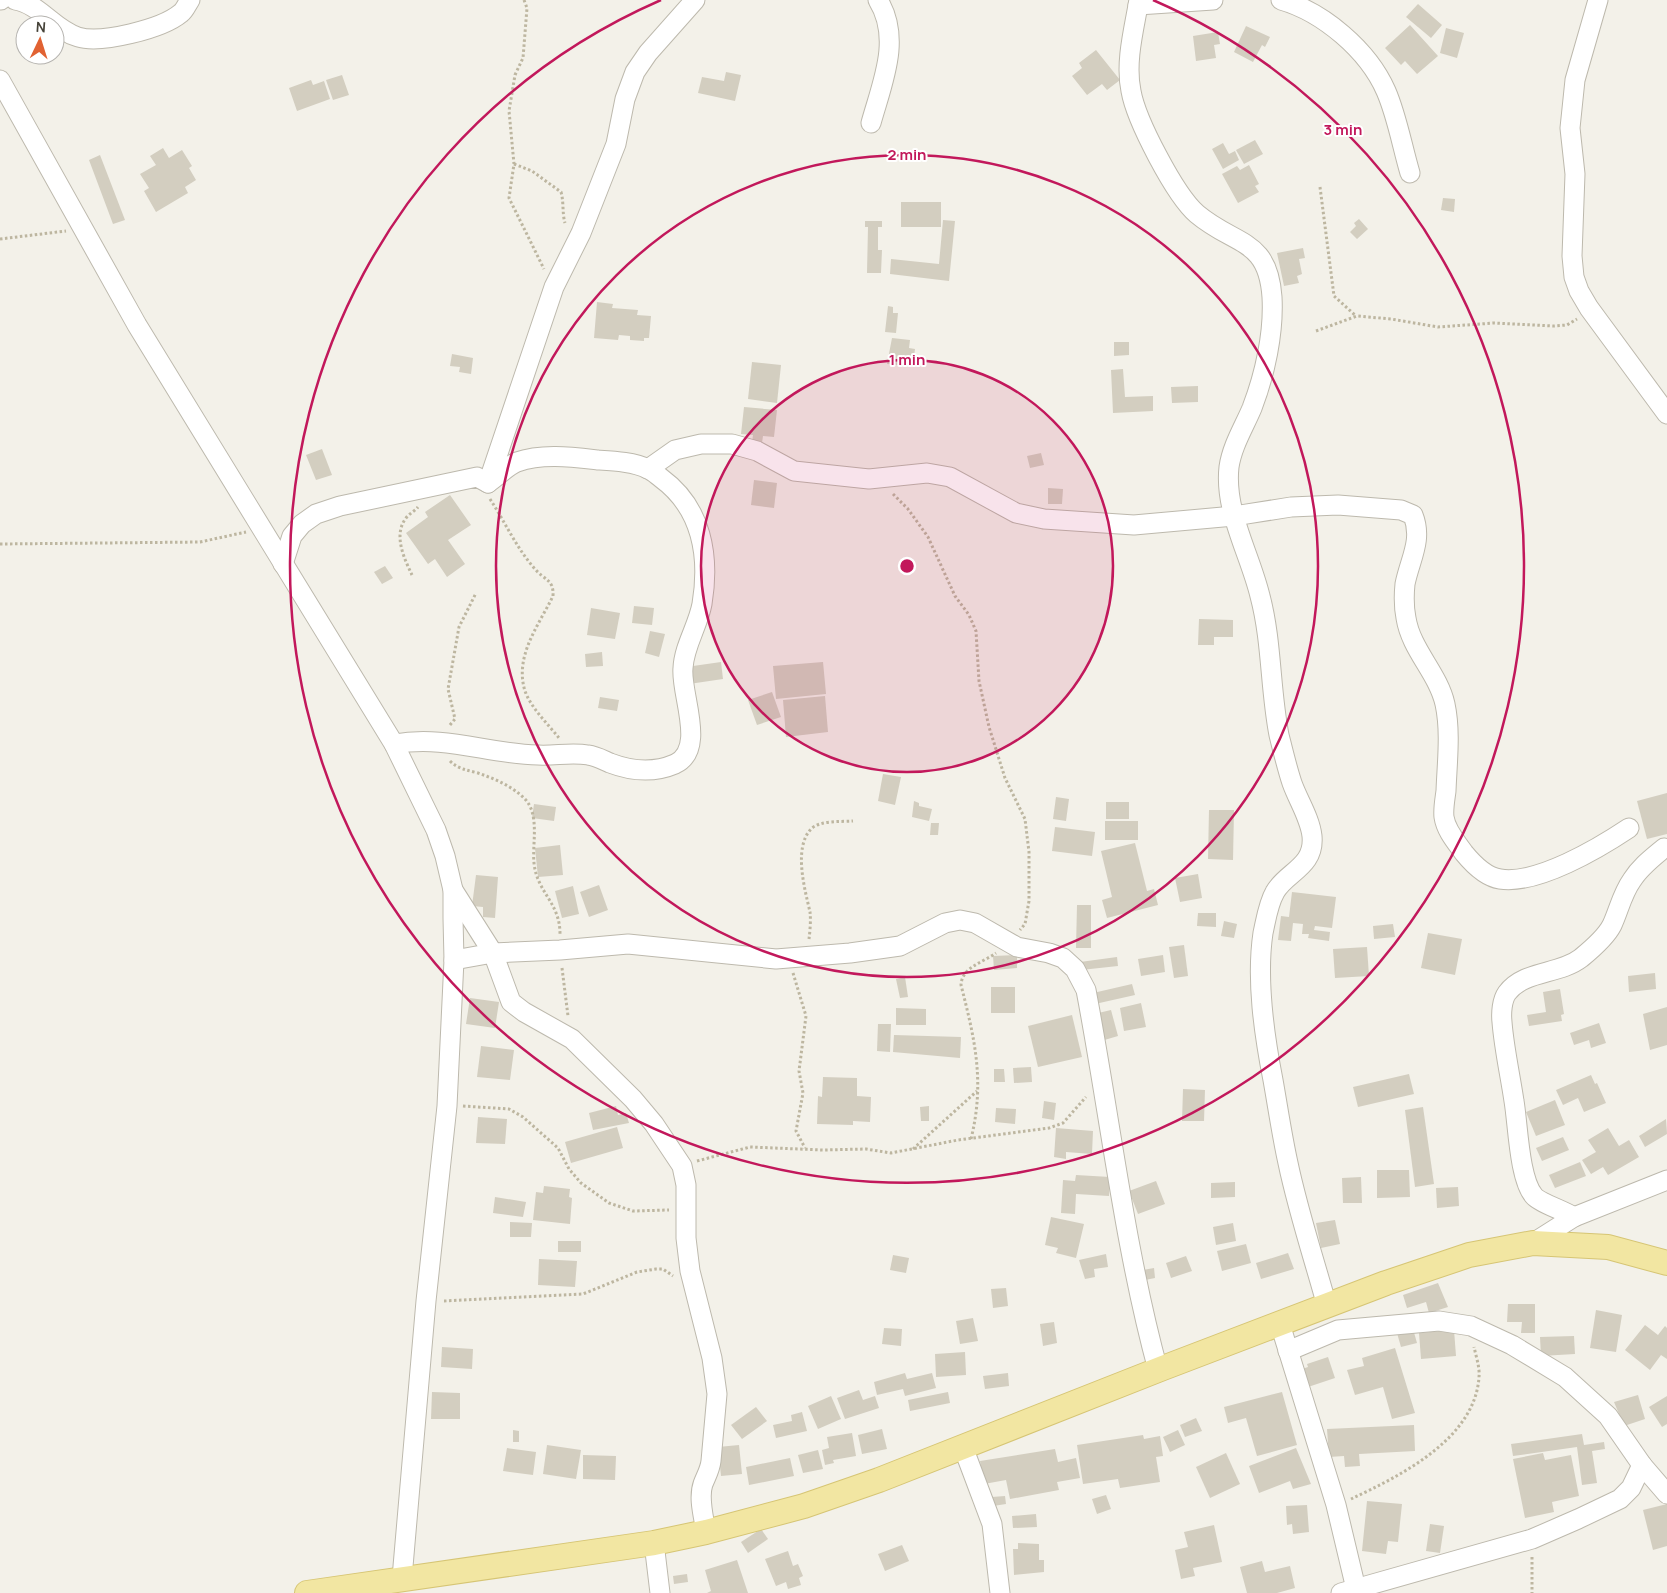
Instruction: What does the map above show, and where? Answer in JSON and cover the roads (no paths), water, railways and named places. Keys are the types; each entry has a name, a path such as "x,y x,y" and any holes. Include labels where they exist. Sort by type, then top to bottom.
{"main road":[{"path":"307,1593 344,1590 402,1578 654,1543 706,1532 804,1506 879,1480 1386,1283 1469,1255 1533,1243 1608,1247 1667,1264"}],"street":[{"path":"15,0 39,11 58,27 77,37 96,39 125,36 157,25 181,13 190,0"},
{"path":"483,480 554,287 581,233 616,144 625,100 635,72 648,53 695,0"},
{"path":"871,123 890,56 890,27 878,0"},
{"path":"1214,0 1139,2 1130,57 1130,90 1139,117 1176,188 1196,213 1262,257 1270,275 1272,303 1267,356 1253,404 1235,447 1229,467 1230,492 1234,516 1260,597 1266,628 1273,704 1280,740 1292,782 1312,837 1309,853 1303,866 1276,889 1269,907 1263,936 1263,1003 1268,1052 1289,1166 1328,1306"},
{"path":"1281,0 1299,5 1328,24 1366,58 1386,91 1410,173"},
{"path":"1598,0 1575,80 1570,128 1574,174 1572,256 1574,277 1579,291 1589,308 1667,414"},
{"path":"0,80 137,325 394,744 436,830 453,890 454,960 446,1106 426,1301 402,1578"},
{"path":"648,469 675,450 701,444 732,444 757,451 794,471 869,479 926,473 950,476 1016,513 1044,519 1134,525 1234,516 1291,507 1338,505 1401,510 1413,515 1418,527 1417,545 1405,585 1406,618 1413,642 1434,676 1444,702 1448,727 1444,818 1451,836 1466,856 1483,872 1500,879 1518,879 1588,855 1629,828"},
{"path":"283,564 292,536 302,524 316,514 340,506 428,488 483,480 515,462 536,458 570,456 620,462 648,469 677,490 689,507 697,524 705,558 705,582 701,607 682,669 691,730 689,748 677,763 657,770 633,770 591,755 570,752 538,755 436,740 394,744"},
{"path":"1574,1217 1560,1208 1544,1203 1534,1196 1528,1184 1522,1162 1506,1054 1502,1020 1503,1002 1507,993 1519,981 1566,966 1580,959 1591,949 1612,926 1631,881 1642,866 1664,848"},
{"path":"453,890 493,953 511,1002 524,1012 572,1039 633,1099 654,1124 682,1166 686,1185 686,1238 693,1287 712,1358 717,1394 712,1461 703,1484 701,1497 706,1532"},
{"path":"454,960 493,953 628,944 776,959 850,953 900,946 939,926 960,920 974,923 1009,943 1028,951 1049,953 1063,958 1075,969 1086,990 1120,1191 1147,1328 1158,1370"},
{"path":"1533,1243 1574,1217 1667,1180"},
{"path":"1288,1351 1338,1330 1439,1321 1471,1326 1512,1345 1565,1377 1608,1416 1642,1465 1667,1494"},
{"path":"1280,1324 1336,1505 1351,1591 1532,1539 1606,1507 1620,1499 1631,1488 1642,1465"},
{"path":"963,1447 992,1524 1000,1593"},
{"path":"654,1543 660,1593"}]}
